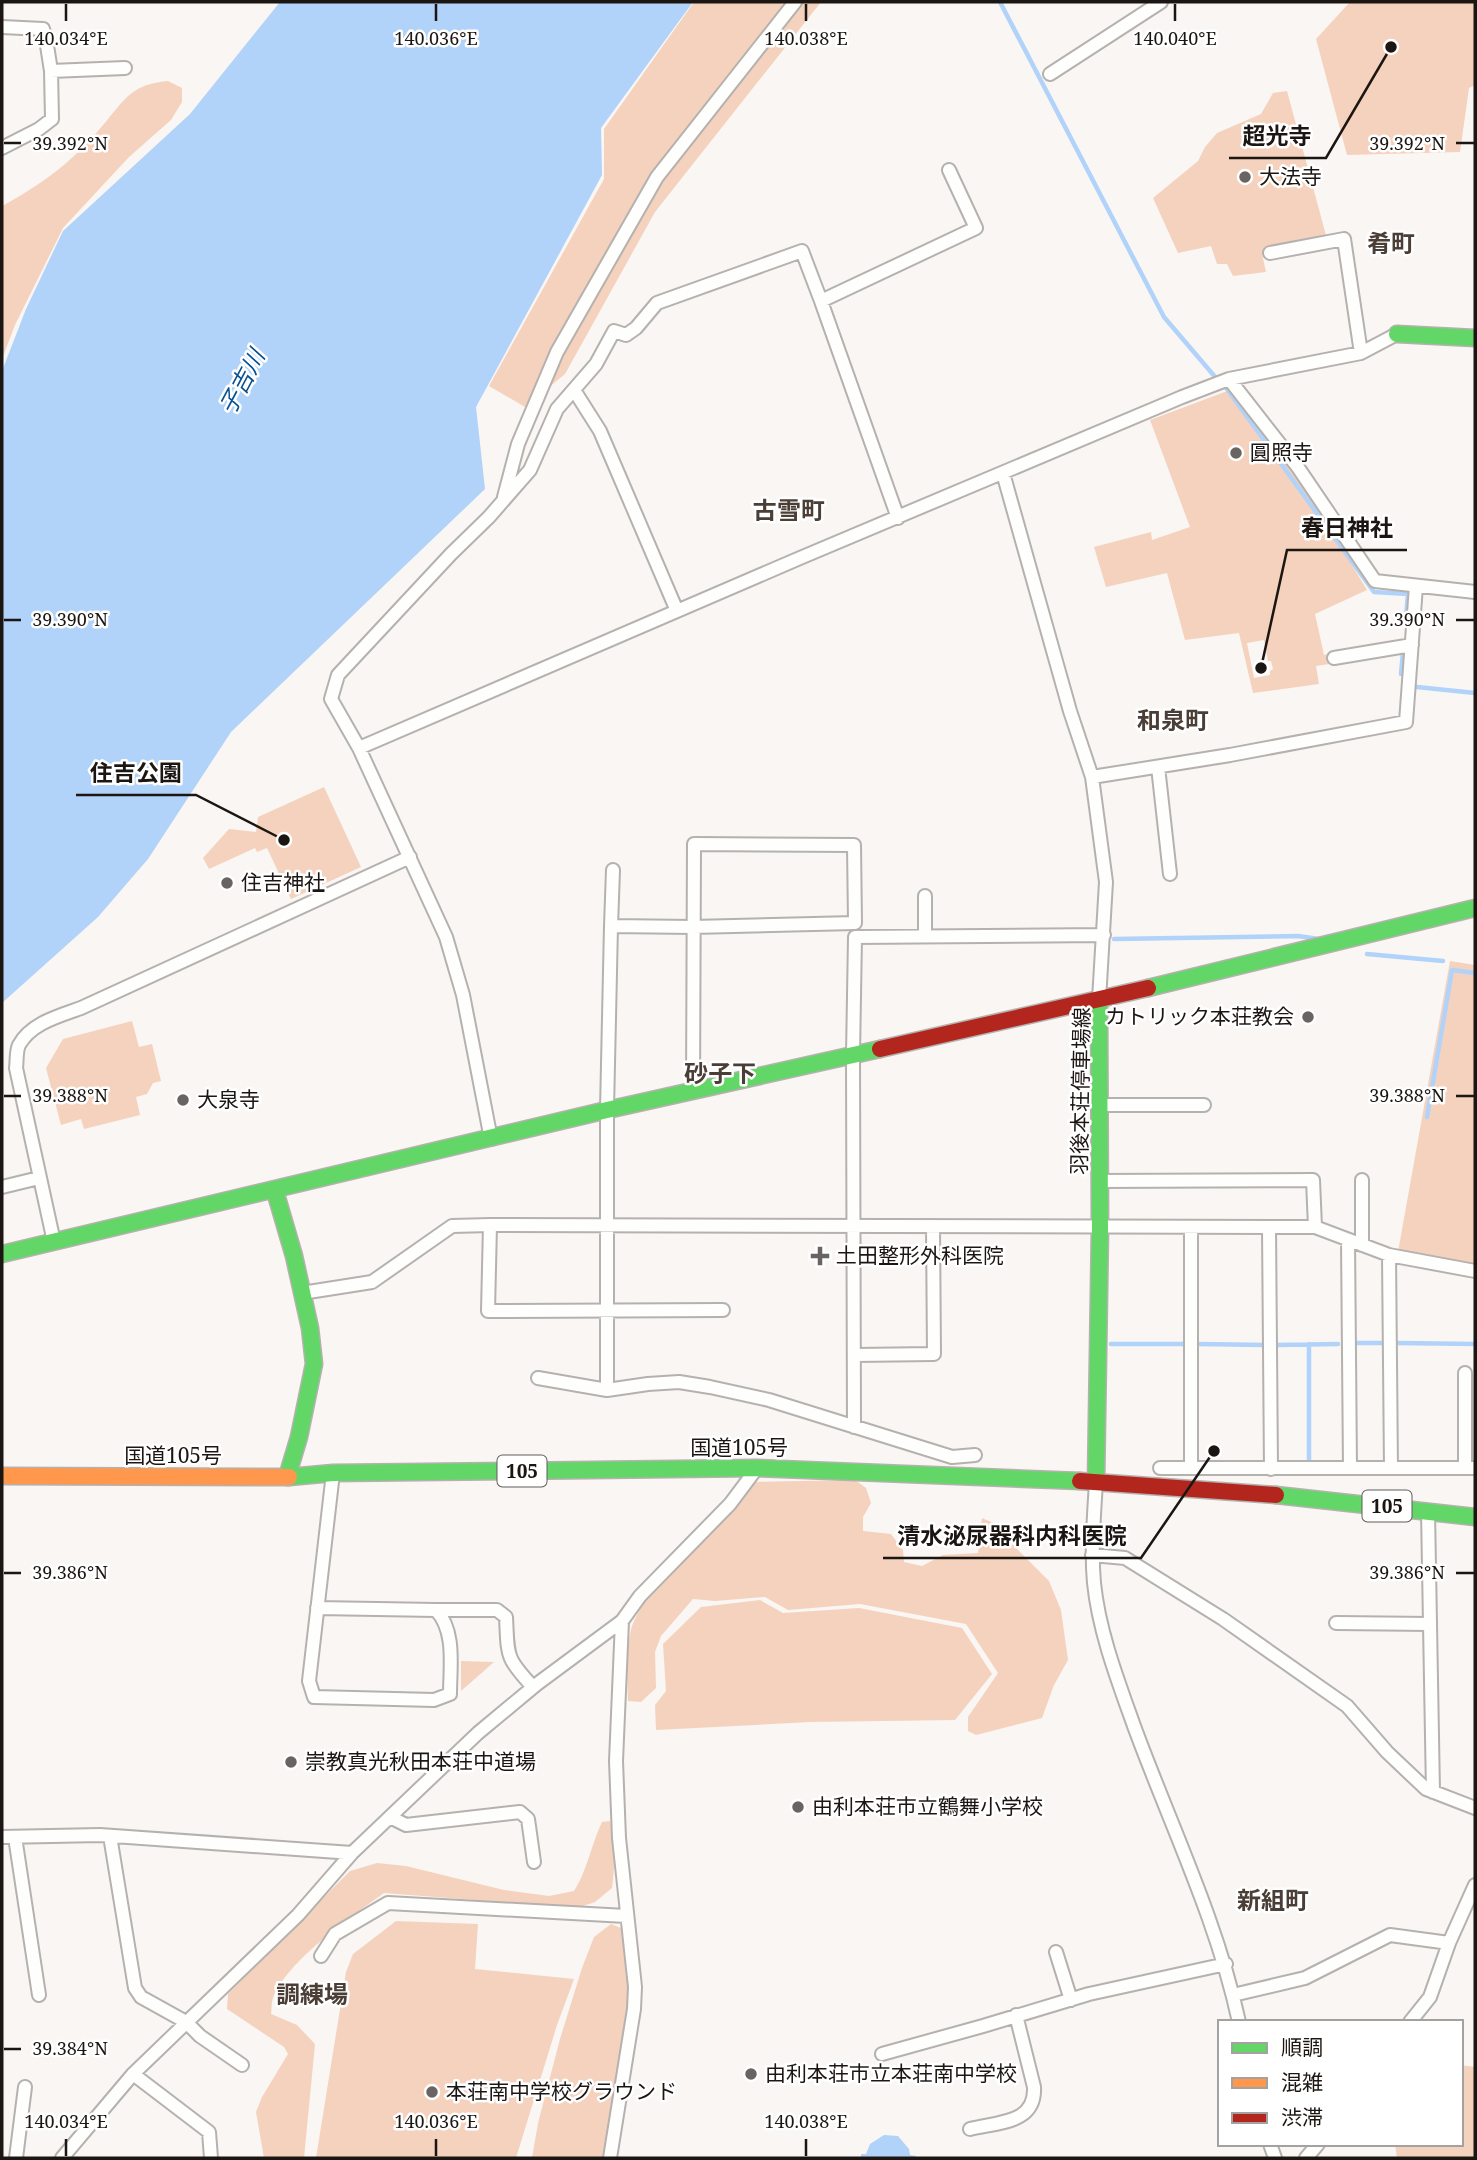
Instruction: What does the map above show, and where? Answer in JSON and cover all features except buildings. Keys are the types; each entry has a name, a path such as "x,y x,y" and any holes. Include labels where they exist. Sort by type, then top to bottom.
{"main road":[{"path":"1397,334 1475,338"},
{"name":"羽後本荘停車場線","path":"1096,1482 1100,1000 1475,908"},
{"path":"2,1254 607,1110 1100,1000"},
{"path":"275,1191 294,1256 310,1328 314,1364 299,1437 287,1477"},
{"name":"国道105号","path":"2,1476 287,1477 333,1473 757,1468 1096,1482 1298,1496 1475,1517"}],"street":[{"path":"503,501 518,444 557,352 657,177 795,2"},
{"path":"1050,74 1161,2"},
{"path":"2,27 43,29 51,71 52,119 39,129 2,148"},
{"path":"51,71 125,68"},
{"path":"821,301 976,228 949,170"},
{"path":"1270,253 1344,239 1361,353"},
{"path":"491,1139 463,995 446,937 359,748 331,699 338,675 530,470 557,409 596,365 614,331 626,335 636,328 657,303 802,251 898,518"},
{"path":"359,748 1229,379 1361,353 1397,334"},
{"path":"1229,379 1297,466 1375,581 1475,592"},
{"path":"574,390 600,431 677,611"},
{"path":"1003,473 1070,711 1092,777 1105,869 1100,1000"},
{"path":"1092,777 1406,723 1416,586"},
{"path":"1334,658 1412,645"},
{"path":"1158,766 1170,874"},
{"path":"611,926 693,927 855,923 854,845 694,844 693,927 693,1092"},
{"path":"54,1242 16,1068 17,1047 28,1034 46,1021 81,1008 410,857"},
{"path":"607,1390 607,1110 613,870"},
{"path":"925,896 925,936"},
{"path":"854,1427 855,937 1104,935"},
{"path":"1099,1105 1204,1105"},
{"path":"2,1187 39,1178"},
{"path":"1099,1181 1313,1180 1315,1227"},
{"path":"1362,1180 1362,1245"},
{"path":"490,1225 488,1311 723,1310"},
{"path":"302,1293 372,1282 452,1226 490,1225 1315,1227 1389,1255 1475,1271"},
{"path":"855,1355 933,1354 933,1226"},
{"path":"1269,1227 1271,1469"},
{"path":"1191,1228 1191,1468"},
{"path":"1348,1240 1350,1468"},
{"path":"1389,1255 1391,1468"},
{"path":"1160,1468 1470,1468 1465,1373"},
{"path":"538,1378 607,1390 679,1382 769,1400 952,1457 975,1455"},
{"path":"61,2158 133,2074 298,1915 352,1853 478,1733 533,1687 622,1621 640,1597 730,1504 757,1468"},
{"path":"333,1473 309,1681 314,1697 434,1700 450,1694 451,1652 445,1619 436,1609"},
{"path":"1096,1482 1093,1555 1094,1584 1100,1615 1125,1701 1226,1964 1240,2020"},
{"path":"1428,1511 1433,1792"},
{"path":"1093,1555 1125,1558 1223,1619 1334,1695 1426,1789 1475,1808"},
{"path":"317,1608 497,1610 506,1617 508,1655 513,1666 533,1687"},
{"path":"610,2158 634,2009 635,1987 619,1838 616,1760 622,1621"},
{"path":"1336,1623 1430,1624"},
{"path":"390,1817 406,1825 520,1812 528,1819 534,1862"},
{"path":"38,1995 8,1837 110,1836 352,1853"},
{"path":"110,1836 135,1988 141,1997 186,2022 200,2036 242,2065"},
{"path":"1412,2020 1430,1997 1449,1943 1475,1885"},
{"path":"321,1956 335,1934 388,1903 626,1916"},
{"path":"1234,1995 1305,1978 1390,1935 1449,1943"},
{"path":"1056,1952 1071,2000"},
{"path":"882,2054 1089,1994 1226,1964"},
{"path":"970,2129 1022,2116 1030,2109 1035,2099 1016,2015"},
{"path":"133,2074 209,2132 211,2158"},
{"path":"16,2158 25,2087"}],"shaded area":[{"path":"694,2 821,2 655,212 565,374 525,407 489,386 604,179 604,129"},
{"path":"1350,2 1475,2 1475,85 1469,88 1460,152 1347,155 1316,39"},
{"path":"168,81 182,88 182,102 171,120 129,157 63,228 15,325 2,359 2,206 65,164 130,94 146,85"},
{"path":"1287,91 1327,239 1262,254 1266,272 1233,276 1227,264 1217,264 1211,246 1178,253 1153,198 1198,161 1217,133 1261,114 1273,93"},
{"path":"1230,390 1302,482 1367,590 1315,614 1324,655 1328,654 1329,664 1316,666 1319,684 1253,693 1239,633 1185,640 1167,573 1106,587 1094,547 1151,532 1152,540 1190,527 1150,420","holes":["1264,640 1268,661 1271,661 1273,669 1270,675 1254,678 1247,643"]},
{"path":"324,787 361,867 291,899 267,848 257,852 255,848 209,869 203,858 229,829 256,832 258,817"},
{"path":"1450,961 1475,965 1475,1267 1398,1252"},
{"path":"132,1021 139,1047 152,1044 161,1081 153,1083 147,1094 136,1097 140,1115 84,1129 81,1119 61,1125 46,1068 63,1039"},
{"path":"855,1480 866,1488 871,1503 863,1517 863,1531 891,1534 903,1550 904,1562 922,1566 943,1555 978,1553 982,1518 1003,1527 1015,1547 1049,1581 1061,1610 1068,1660 1054,1685 1042,1718 976,1735 968,1731 968,1717 998,1673 966,1624 860,1604 788,1610 765,1597 715,1601 693,1599 661,1636 655,1652 656,1688 641,1702 628,1701 629,1643 632,1626 639,1611 662,1581 730,1513 752,1482"},
{"path":"760,1600 783,1613 859,1608 962,1628 992,1674 955,1720 810,1722 656,1730 655,1705 666,1691 663,1644 701,1607"},
{"path":"461,1661 494,1662 461,1691"},
{"path":"610,1821 614,1854 612,1888 595,1902 577,1908 384,1893 306,1955 280,1984 272,2000 271,2014 297,2025 315,2044 304,2158 264,2158 256,2112 288,2054 284,2047 227,2009 228,1994 350,1871 377,1863 406,1866 504,1890 549,1896 574,1891 602,1822"},
{"name":"本荘南中学校グラウンド","path":"396,1921 478,1924 475,1969 574,1979 516,2158 316,2158 346,1972 353,1954"},
{"path":"611,1924 621,1928 629,1978 629,2005 611,2131 604,2158 532,2158 538,2123 560,2039 582,1968 594,1937"},
{"path":"1463,2065 1475,2067 1475,2158 1397,2158 1395,2146 1463,2146"}],"water":[{"name":"子吉川","path":"280,2 693,2 601,128 602,175 476,407 485,489 231,732 148,859 98,917 2,1003 2,371 26,309 63,231 190,114"},
{"path":"884,2135 898,2136 909,2149 910,2155 916,2158 861,2158 861,2154 866,2154 870,2144"}],"waterway":[{"path":"1000,2 1164,317 1216,378"},
{"path":"1224,385 1374,592 1408,594 1406,617"},
{"path":"1401,674 1403,652"},
{"path":"1417,687 1475,693"},
{"path":"1114,939 1298,936 1319,939"},
{"path":"1367,954 1443,961"},
{"path":"1427,1117 1452,970 1475,973"},
{"path":"1355,1343 1385,1343"},
{"path":"1397,1343 1475,1344"},
{"path":"1111,1344 1185,1344"},
{"path":"1197,1344 1265,1345"},
{"path":"1309,1344 1309,1462"},
{"path":"1277,1345 1338,1344"}],"traffic: fast":[{"path":"1397,334 1475,338"},
{"path":"1148,988 1475,908"},
{"path":"1096,1482 1100,1228 1099,1000"},
{"path":"2,1254 607,1110 880,1049"},
{"path":"275,1191 294,1256 310,1328 314,1364 299,1437 287,1477"},
{"path":"289,1477 333,1473 757,1468 1080,1481"},
{"path":"1276,1495 1475,1517"}],"traffic: slow":[{"path":"2,1476 289,1477"}],"traffic: jam":[{"path":"880,1049 1148,988"},
{"path":"1080,1481 1276,1495"}],"place":[{"name":"超光寺","path":"1391,47"},
{"name":"大法寺","path":"1245,177"},
{"name":"圓照寺","path":"1236,453"},
{"name":"春日神社","path":"1261,668"},
{"name":"住吉公園","path":"284,840"},
{"name":"住吉神社","path":"227,883"},
{"name":"カトリック本荘教会","path":"1308,1017"},
{"name":"大泉寺","path":"183,1100"},
{"name":"土田整形外科医院","path":"820,1256"},
{"name":"清水泌尿器科内科医院","path":"1214,1451"},
{"name":"崇教真光秋田本荘中道場","path":"291,1762"},
{"name":"由利本荘市立鶴舞小学校","path":"798,1807"},
{"name":"由利本荘市立本荘南中学校","path":"751,2074"},
{"name":"本荘南中学校グラウンド","path":"432,2092"}],"district":[{"name":"肴町","path":"1391,244"},
{"name":"古雪町","path":"789,511"},
{"name":"和泉町","path":"1173,721"},
{"name":"砂子下","path":"720,1074"},
{"name":"新組町","path":"1273,1901"},
{"name":"調練場","path":"312,1995"}]}
